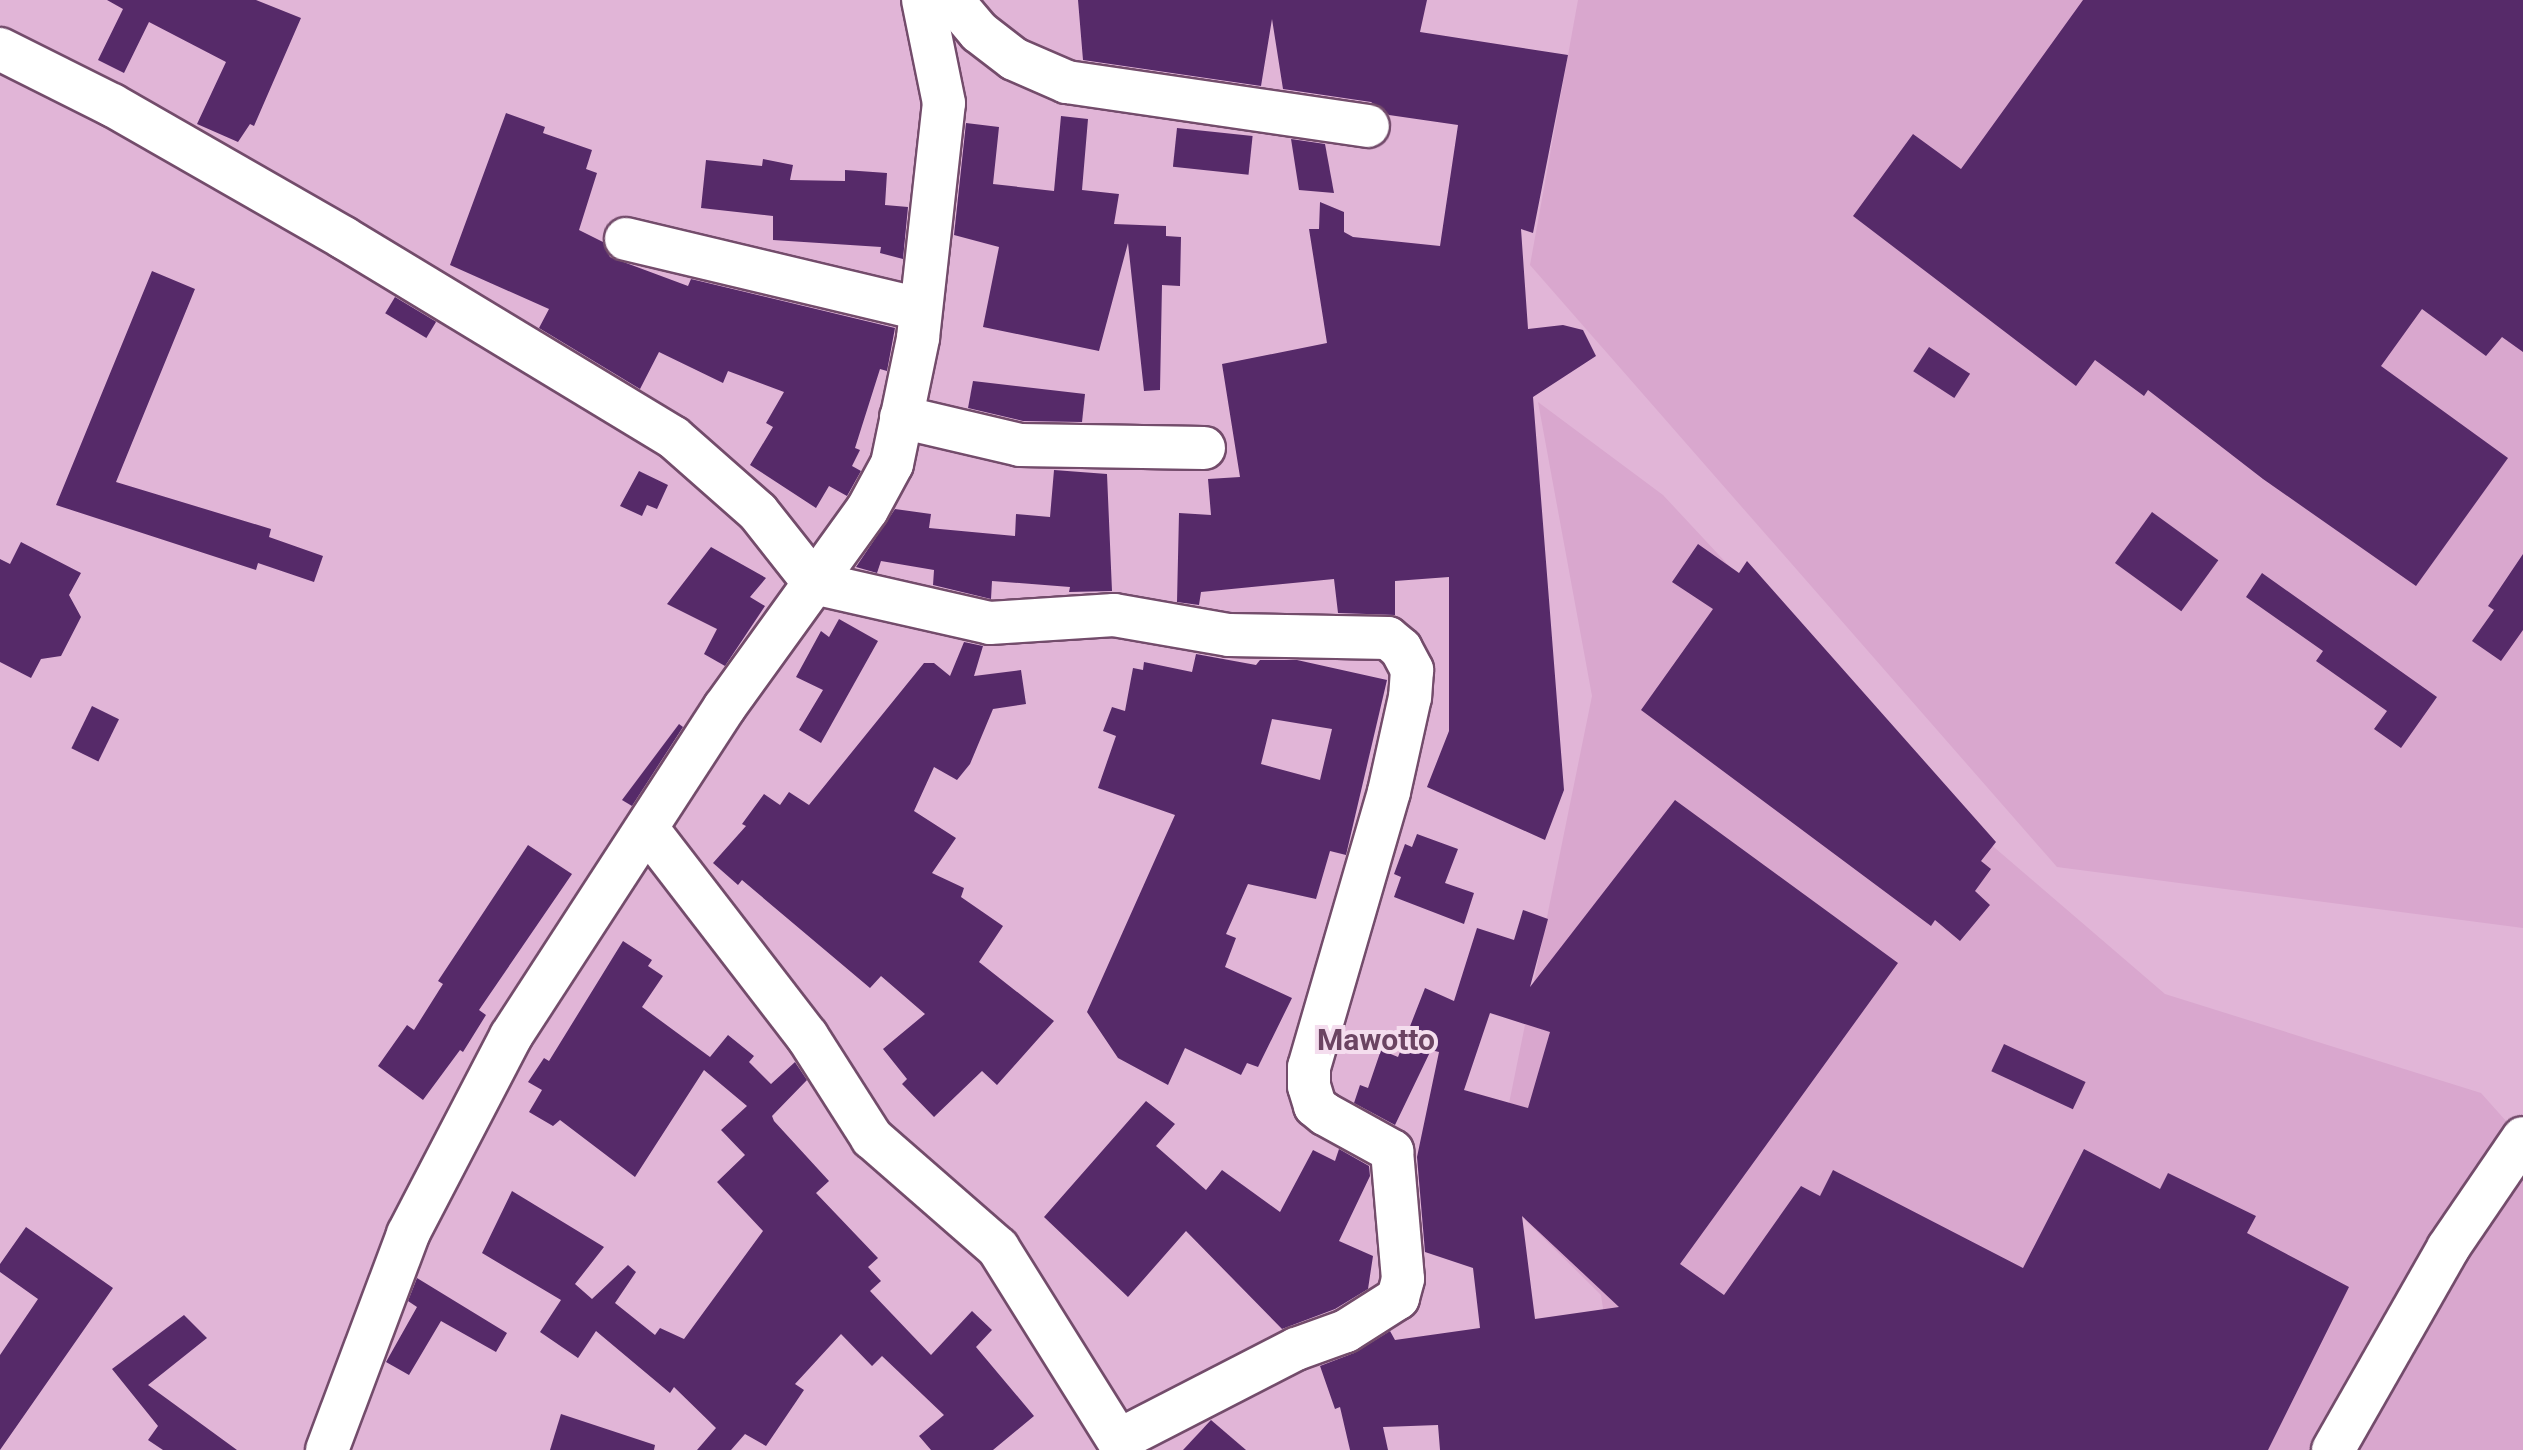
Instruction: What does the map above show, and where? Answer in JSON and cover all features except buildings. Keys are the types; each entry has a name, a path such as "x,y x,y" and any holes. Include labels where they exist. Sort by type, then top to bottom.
{"street":[{"path":"327,1450 408,1234 496,1064 649,831 724,708 867,510 892,464 939,180 944,103 923,0"},
{"path":"952,0 979,32 1014,59 1067,82 1368,126"},
{"path":"0,49 112,105 316,222 673,437 758,512 814,583 990,623 1114,615 1229,635 1388,638 1401,649 1412,670 1389,792 1309,1067 1315,1106 1392,1151 1403,1279 1398,1298 1346,1331 1296,1349 1122,1445 998,1248 872,1138 807,1036 649,831"},
{"path":"626,239 919,309"},
{"path":"901,417 1020,445 1204,448"},
{"path":"2333,1450 2448,1248 2523,1138"}],"shaded area":[{"path":"1578,0 2523,0 2523,928 2057,867 1530,265"},
{"path":"1538,402 1663,495 1981,836 2165,994 2481,1093 2523,1140 2523,1450 1613,1450 1622,1435 1601,1295 1492,1187 1592,696"}],"district":[{"name":"Mawotto","path":"1376,1040"}]}
